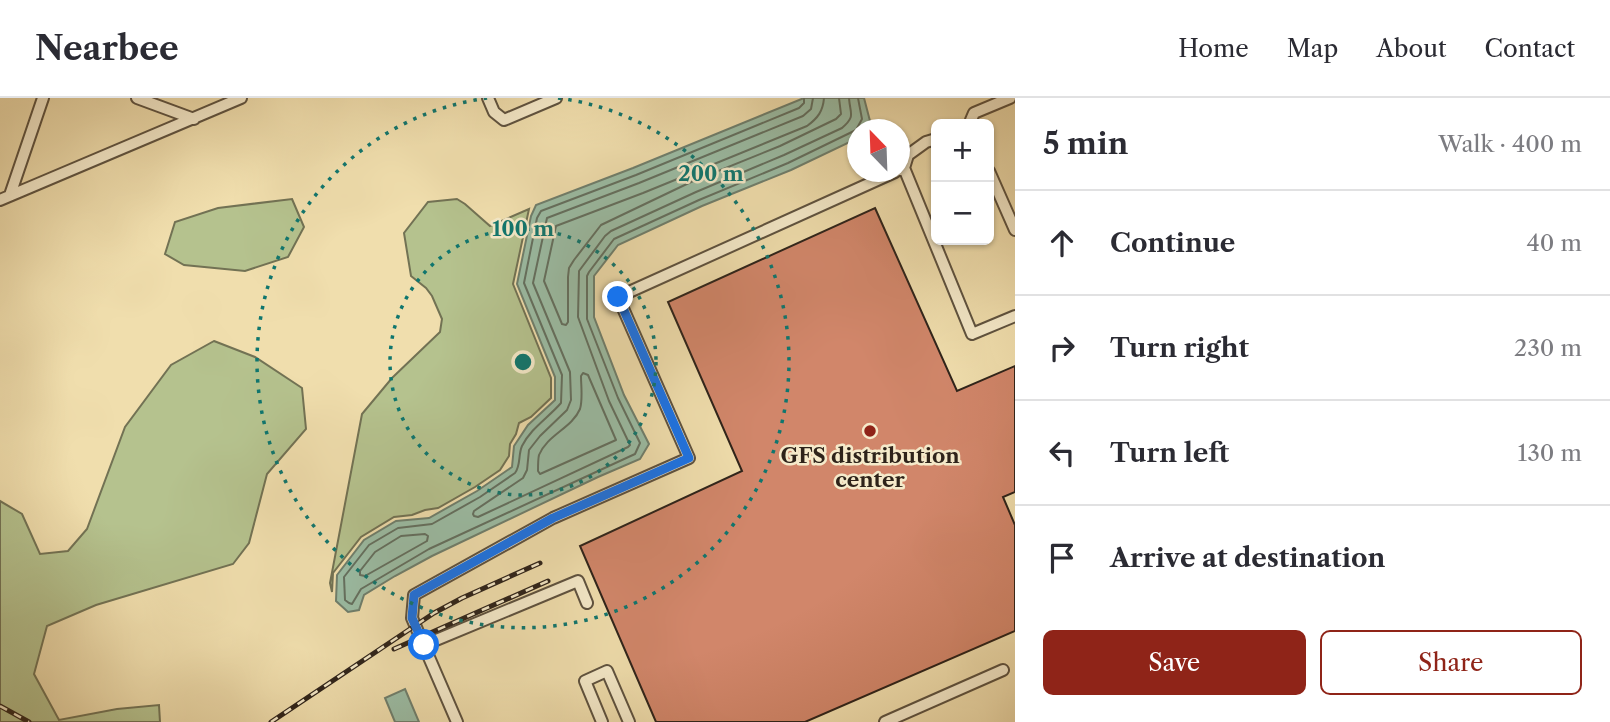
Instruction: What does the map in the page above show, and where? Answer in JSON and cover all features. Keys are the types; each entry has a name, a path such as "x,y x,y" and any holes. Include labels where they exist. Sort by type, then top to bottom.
{"street":[{"path":"5,197 43,98"},
{"path":"137,98 194,119"},
{"path":"5,197 241,98"},
{"path":"488,98 494,112 504,120 556,98"},
{"path":"971,119 974,113 1010,98"},
{"path":"910,154 931,140"},
{"path":"457,722 412,618 414,595 553,518 689,458 618,297 873,182"},
{"path":"905,182 972,334 1015,316"},
{"path":"994,182 1015,230"},
{"path":"424,645 579,581 587,603"},
{"path":"885,722 1003,670"},
{"path":"602,722 585,681 607,671 629,722"}],"shaded area":[{"path":"292,199 304,227 288,257 245,271 184,265 165,254 175,222 218,208"},
{"path":"457,199 490,226 529,209 513,284 551,378 551,398 531,417 519,423 510,444 509,456 500,470 438,508 394,517 361,537 333,573 332,592 330,583 362,414 392,378 440,332 442,319 432,296 411,276 404,233 428,202"},
{"path":"214,341 255,357 302,388 306,429 267,474 249,543 233,564 96,605 47,626 34,674 59,720 117,709 159,705 160,722 0,722 0,501 22,514 40,554 68,551 87,529 125,427 171,365"}],"water":[{"path":"804,98 864,98 869,119 847,119 847,143 618,245 594,276 594,317 624,395 649,444 640,459 432,556 364,595 359,610 348,612 336,601 337,575 364,540 396,521 429,518 477,491 512,467 514,446 528,425 555,400 555,377 517,284 531,216 536,205"},
{"path":"405,689 419,722 395,722 385,698"}],"building":[{"name":"GFS distribution center","path":"875,208 957,391 1015,366 1015,492 1003,497 1015,525 1015,631 805,722 656,722 580,546 742,471 668,302"}],"railway":[{"path":"271,722 434,613 540,563"},
{"path":"394,649 548,581"},
{"path":"0,706 29,722"}],"place":[{"name":"GFS distribution center","path":"870,431"}],"route":[{"path":"424,645 412,618 414,595 553,518 689,458 618,297"}]}
